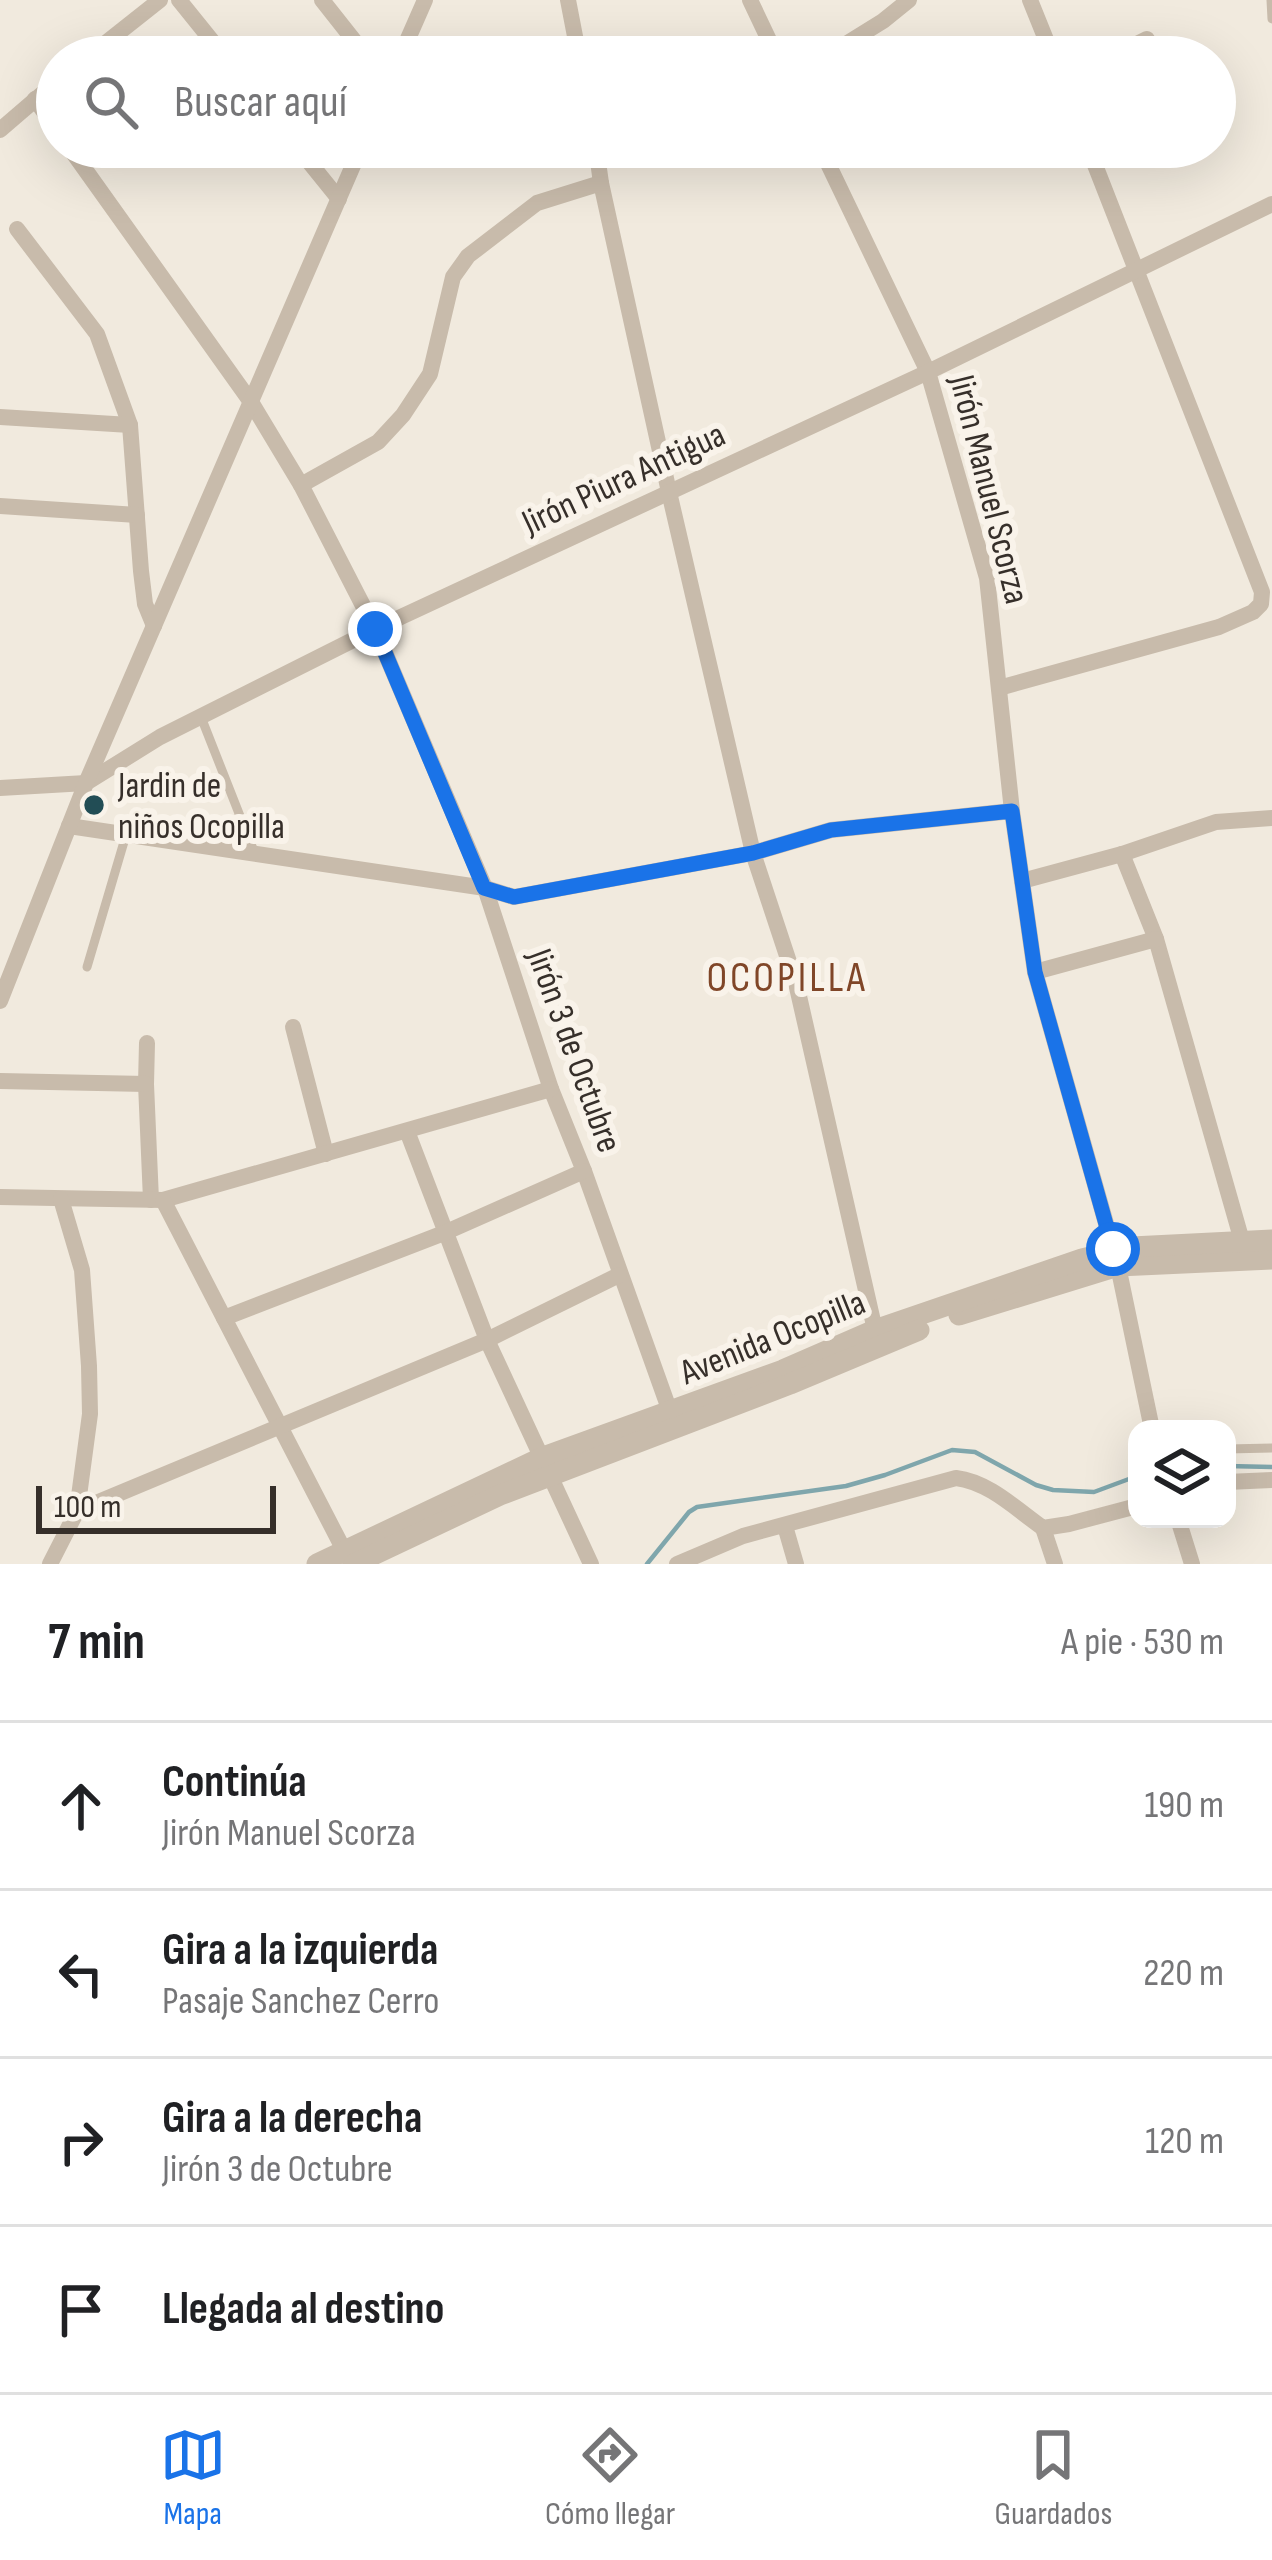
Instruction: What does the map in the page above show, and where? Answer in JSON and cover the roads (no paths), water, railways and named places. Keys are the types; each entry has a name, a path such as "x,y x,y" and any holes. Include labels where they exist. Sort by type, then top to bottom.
{"street":[{"path":"115,36 160,0"},
{"path":"179,0 208,36"},
{"path":"322,0 350,36"},
{"path":"409,36 424,0"},
{"path":"568,0 575,36"},
{"path":"859,36 909,0"},
{"path":"1030,0 1045,36"},
{"path":"751,2 767,36"},
{"path":"0,130 35,98"},
{"name":"Jirón 3 de Octubre","path":"84,168 250,403 301,485 375,629 484,888 551,1089 672,1419"},
{"path":"314,168 339,199"},
{"path":"0,1001 86,783 352,168"},
{"path":"599,168 753,853 796,983 874,1330"},
{"name":"Jirón Manuel Scorza","path":"830,168 928,372 987,578 1035,972 1115,1258 1150,1420"},
{"path":"999,688 1219,627 1261,604 1262,592 1096,168"},
{"path":"301,485 378,442 404,415 430,374 453,277 468,256 537,203 601,183"},
{"name":"Jirón Piura Antigua","path":"0,788 86,783 160,737 375,629 928,372 1272,204"},
{"path":"17,230 97,334 130,425 146,604 154,626"},
{"path":"0,417 130,425"},
{"path":"0,506 137,515"},
{"path":"69,826 484,888 514,897 753,853 831,830 1012,811"},
{"path":"1022,881 1216,822 1272,818"},
{"path":"1122,854 1156,939 1242,1241"},
{"path":"1035,972 1156,939"},
{"path":"293,1027 326,1154"},
{"path":"147,1043 146,1084 157,1200 350,1559"},
{"path":"0,1081 146,1084"},
{"path":"0,1197 157,1200 551,1089"},
{"path":"407,1131 488,1340 591,1564"},
{"path":"224,1318 444,1233 584,1171"},
{"path":"50,1564 77,1511 90,1414 82,1270 61,1199"},
{"name":"Avenida Ocopilla","path":"316,1564 350,1559 547,1466 672,1419 874,1330 1115,1258 1272,1240"},
{"name":"Avenida Ocopilla","path":"672,1419 790,1384 903,1335 1115,1258 1272,1259"},
{"path":"77,1511 488,1340 619,1275"},
{"path":"677,1564 706,1558 743,1536 956,1478 986,1487 1043,1528 1055,1564"},
{"path":"1236,1482 1271,1482"},
{"path":"1043,1528 1128,1508"},
{"path":"785,1526 796,1564"},
{"path":"1181,1528 1192,1564"}],"lane":[{"path":"1270,0 1272,19"},
{"path":"201,717 255,854"},
{"path":"87,967 126,835"},
{"path":"1236,1449 1272,1448"}],"waterway":[{"path":"647,1564 697,1507 846,1486 952,1450 975,1452 1053,1490 1094,1492 1128,1479"},
{"path":"1236,1466 1272,1467"}],"place":[{"name":"Jardin de niños Ocopilla","path":"94,805"}],"district":[{"name":"OCOPILLA","path":"787,976"}]}
